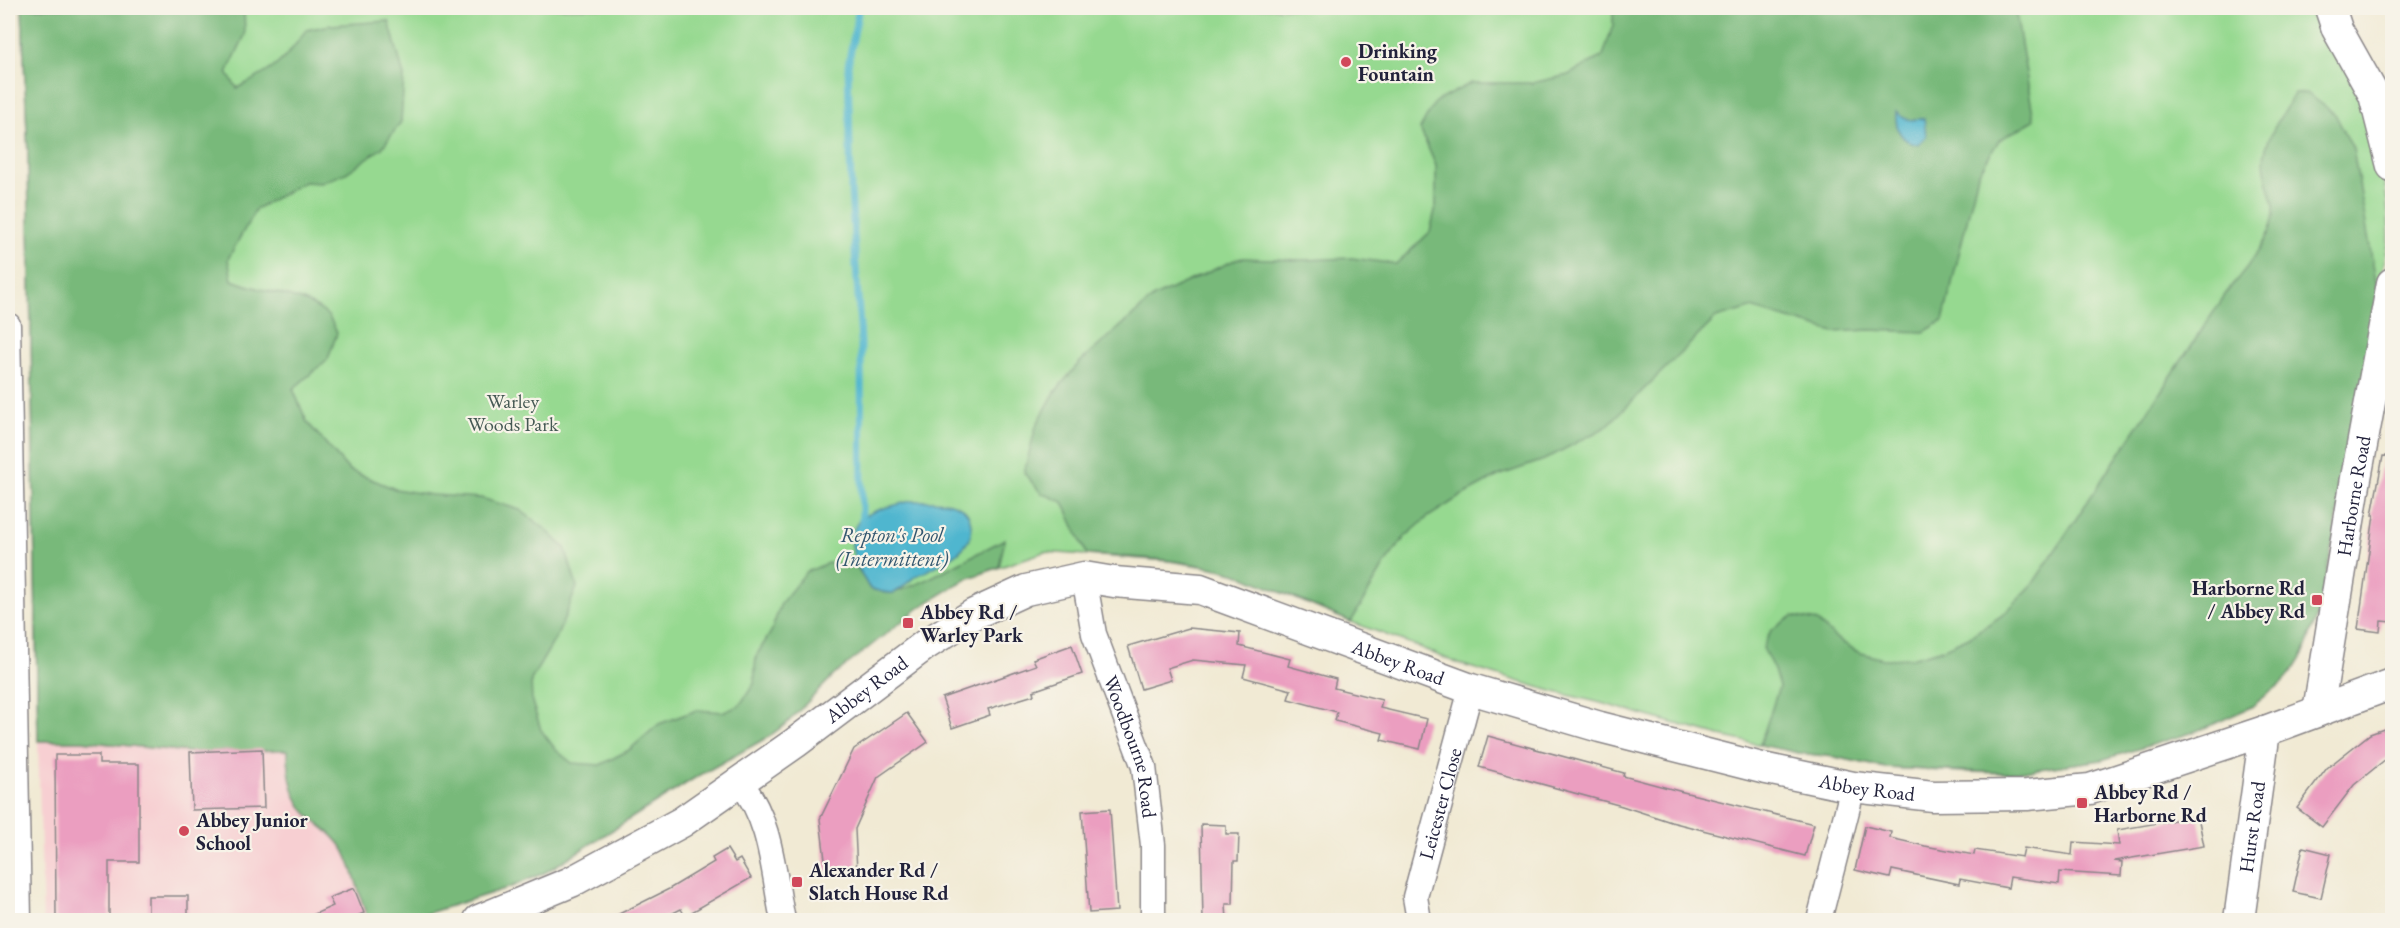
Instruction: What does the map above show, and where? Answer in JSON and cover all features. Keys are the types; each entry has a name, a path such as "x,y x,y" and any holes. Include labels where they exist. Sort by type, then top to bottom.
{"street":[{"path":"2330,8 2337,29 2374,95 2391,157"},
{"name":"Harborne Road","path":"2318,711 2356,478 2392,283"},
{"path":"8,325 20,921"},
{"name":"Abbey Road","path":"479,921 571,882 682,822 740,782 925,645 974,614 1026,590 1084,577 1200,590 1471,689 1612,730 1762,768 1853,787 1933,796 2027,795 2090,789 2265,731 2392,684"},
{"name":"Woodbourne Road","path":"1084,577 1094,634 1144,767 1153,845 1154,921"},
{"name":"Leicester Close","path":"1419,921 1415,897 1471,689"},
{"name":"Hurst Road","path":"2239,921 2265,731"},
{"path":"740,782 751,795 761,814 767,834 783,921"},
{"path":"1819,921 1853,787"}],"shaded area":[{"name":"Abbey Junior School","path":"38,741 82,741 190,752 288,750 288,767 345,852 368,920 43,920"}],"green space":[{"name":"Warley Woods Park","path":"22,8 2317,8 2351,78 2373,132 2385,183 2389,237 2321,604 2304,653 2283,682 2251,707 2191,733 2101,760 2009,773 1886,768 1720,736 1459,664 1351,622 1238,574 1219,569 1169,561 1044,552 966,579 920,607 869,645 834,675 787,723 768,737 693,779 546,872 511,887 406,920 368,920 344,850 333,836 311,818 295,795 290,778 288,750 190,752 82,741 38,741 28,157"},
{"path":"22,8 244,8 245,35 227,73 237,88 260,76 284,59 306,30 331,25 389,21 404,76 401,122 382,148 346,173 321,183 304,182 256,209 228,259 232,280 304,301 325,313 331,320 337,333 328,359 293,389 307,422 349,470 395,489 432,495 481,498 520,510 565,548 577,587 558,634 531,680 532,702 541,730 556,750 572,763 600,765 629,750 659,724 697,710 724,712 739,706 754,684 756,656 771,632 781,603 806,572 828,563 856,565 870,589 890,593 924,581 1005,539 999,567 966,579 920,607 834,675 787,723 768,737 693,779 546,872 511,887 406,920 368,920 344,850 333,836 311,818 295,795 290,778 288,750 190,752 82,741 38,741 28,157"},
{"path":"1613,8 2015,8 2034,120 1999,140 1978,174 1943,321 1924,332 1869,330 1834,332 1751,308 1716,318 1606,427 1544,460 1498,476 1428,517 1405,537 1386,562 1351,622 1238,574 1220,569 1163,560 1087,555 1063,502 1041,493 1024,473 1036,426 1055,392 1079,363 1154,297 1239,258 1303,260 1352,258 1396,264 1430,232 1436,206 1436,166 1420,129 1435,102 1471,83 1532,83 1568,75 1603,56 1613,25"},
{"path":"2307,93 2335,114 2353,149 2379,299 2321,604 2304,653 2294,669 2283,682 2251,707 2214,724 2101,760 2053,767 2009,773 1886,768 1760,745 1779,687 1774,670 1763,648 1771,630 1793,616 1817,621 1834,637 1858,652 1883,659 1911,658 1940,650 1969,637 2004,614 2032,585 2229,289 2259,250 2274,217 2274,206 2264,166 2265,152 2275,126 2294,94"}],"water":[{"path":"1896,112 1909,120 1924,118 1926,136 1919,145 1908,141 1900,134"},
{"name":"Repton's Pool (Intermittent)","path":"910,501 938,501 957,505 969,517 970,538 956,554 915,577 896,592 887,593 870,589 854,554 852,535 855,527 861,519 871,513"}],"building":[{"path":"2383,456 2392,457 2392,622 2381,621 2380,632 2358,629 2374,515 2372,515"},
{"path":"1189,628 1240,633 1239,646 1290,659 1288,666 1336,679 1334,688 1382,700 1380,708 1427,719 1420,749 1381,740 1383,733 1335,721 1337,712 1288,699 1291,690 1243,677 1246,665 1193,660 1167,668 1171,680 1141,689 1128,646"},
{"path":"1072,645 1082,674 1033,691 1034,695 988,709 990,715 952,728 942,698 1036,665 1033,659"},
{"path":"907,713 928,742 878,777 855,829 857,872 827,876 820,819 854,749"},
{"path":"2392,726 2392,754 2354,785 2322,827 2297,808 2327,768 2370,734"},
{"path":"1488,736 1624,773 1623,776 1814,824 1805,856 1671,822 1622,806 1479,767"},
{"path":"262,749 264,808 192,810 190,752"},
{"name":"Abbey Junior School","path":"55,755 99,755 99,764 139,764 139,862 109,862 109,921 56,921"},
{"path":"1110,809 1117,911 1089,913 1082,811"},
{"path":"2198,816 2204,846 2114,861 2122,862 2121,876 2060,872 2059,884 2010,877 2008,888 1960,879 1959,884 1892,870 1890,878 1855,870 1865,826 1891,832 1890,838 1925,846 1974,855 1975,850 2022,857 2024,848 2072,855 2073,842 2119,845 2117,830"},
{"path":"1201,824 1226,825 1226,834 1239,834 1238,861 1234,861 1233,904 1226,904 1227,921 1203,921"},
{"path":"2303,847 2331,854 2321,898 2293,892"},
{"path":"727,849 735,862 740,859 751,878 685,916 681,909 657,921 605,921 669,889 714,862 712,858"},
{"path":"354,888 364,913 345,921 299,921 333,906 329,898"},
{"path":"148,896 188,896 188,921 148,921"}],"waterway":[{"path":"859,8 848,65 851,191 861,342 862,525"}],"place":[{"name":"Drinking Fountain","path":"1346,62"},
{"name":"Harborne Rd / Abbey Rd","path":"2317,600"},
{"name":"Abbey Rd / Warley Park","path":"908,623"},
{"name":"Abbey Rd / Harborne Rd","path":"2082,803"},
{"name":"Abbey Junior School","path":"184,831"},
{"name":"Alexander Rd / Slatch House Rd","path":"797,882"}]}
